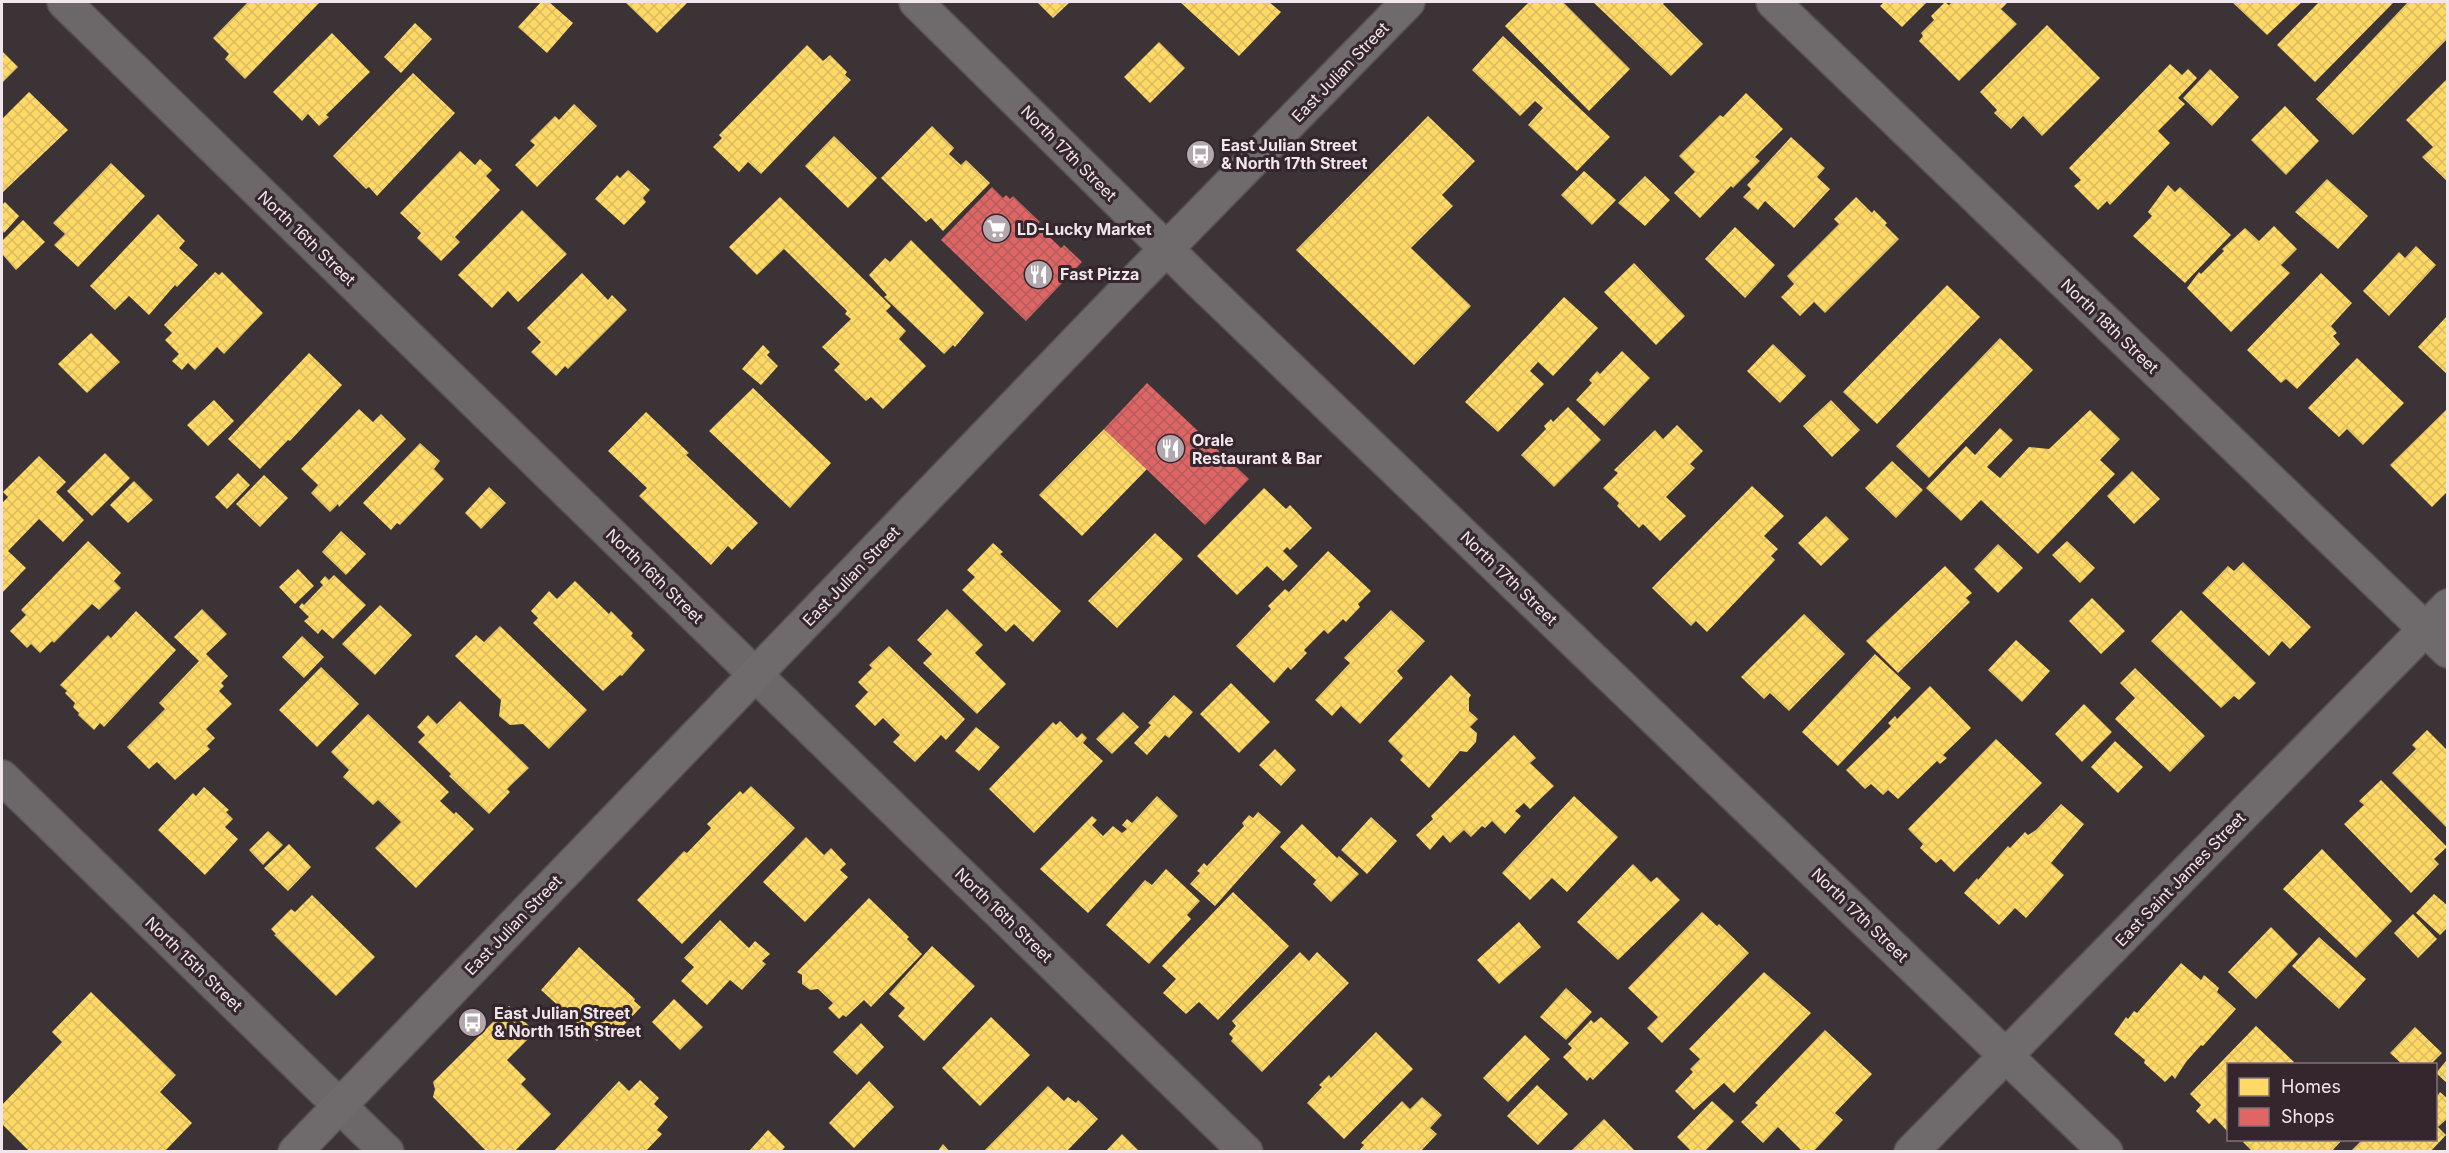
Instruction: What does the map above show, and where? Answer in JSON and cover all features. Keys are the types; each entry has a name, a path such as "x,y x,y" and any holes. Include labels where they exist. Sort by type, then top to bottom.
{"main road":[{"name":"North 17th Street","path":"916,2 1167,249 2106,1152"},
{"name":"East Julian Street","path":"295,1152 1408,2"},
{"name":"North 18th Street","path":"1773,2 2440,628"},
{"name":"East Saint James Street","path":"1911,1152 2440,628"}],"street":[{"name":"North 16th Street","path":"64,2 1246,1152"},
{"name":"North 15th Street","path":"2,777 387,1152"}],"building: Homes":[{"path":"248,2 320,2 245,79 225,59 229,54 213,38"},
{"path":"541,2 549,2 573,23 547,53 518,27"},
{"path":"625,2 688,2 657,33"},
{"path":"1037,2 1070,2 1053,18"},
{"path":"1180,2 1269,2 1281,12 1239,56"},
{"path":"1529,2 1563,2 1630,69 1589,111 1505,26"},
{"path":"1593,2 1665,2 1663,4 1703,44 1671,76"},
{"path":"1884,2 1927,2 1902,27 1880,6"},
{"path":"1945,2 1949,5 1952,2 2008,2 2001,9 2017,24 1959,81 1919,41 1923,36 1921,33 1934,20 1931,16"},
{"path":"2232,2 2302,2 2267,35"},
{"path":"2319,2 2394,2 2315,82 2277,45"},
{"path":"2408,2 2448,2 2448,38 2353,135 2316,99"},
{"path":"415,23 432,39 401,73 384,57"},
{"path":"2047,25 2100,78 2042,136 2023,116 2011,129 1994,113 1997,110 1980,92"},
{"path":"332,33 370,72 326,115 329,117 319,126 308,114 302,121 273,92"},
{"path":"1503,36 1610,137 1577,171 1528,125 1543,108 1535,101 1520,116 1472,70"},
{"path":"1159,42 1185,68 1150,103 1124,77"},
{"path":"807,45 823,61 830,55 847,72 845,75 851,80 761,174 748,162 739,172 713,147 722,138 719,135"},
{"path":"2,51 18,67 2,83"},
{"path":"2170,64 2182,75 2188,69 2197,78 2178,98 2185,104 2158,131 2170,143 2110,205 2107,201 2098,210 2074,186 2081,180 2069,168"},
{"path":"2210,69 2239,97 2212,126 2183,98"},
{"path":"413,73 455,113 377,196 369,187 366,189 333,156"},
{"path":"2448,78 2448,182 2422,157 2433,147 2406,120"},
{"path":"29,92 68,130 2,193 2,119"},
{"path":"1746,93 1783,129 1755,157 1760,161 1733,188 1731,186 1700,218 1674,193 1695,172 1679,156"},
{"path":"574,104 597,126 537,187 515,165 535,145 530,141 555,116 559,120"},
{"path":"2285,106 2319,141 2286,175 2251,140"},
{"path":"1428,116 1475,161 1442,195 1453,206 1411,248 1471,306 1414,365 1296,250"},
{"path":"932,126 954,148 949,154 961,165 966,160 990,183 943,231 931,218 926,222 881,178"},
{"path":"834,136 877,178 848,208 805,166"},
{"path":"1791,137 1825,168 1817,177 1830,189 1794,228 1765,201 1758,210 1743,197 1751,189 1747,185"},
{"path":"460,151 475,165 480,159 492,170 486,176 500,190 455,237 460,242 441,261 417,238 421,233 400,213"},
{"path":"111,163 145,196 78,267 54,245 65,234 53,223"},
{"path":"628,170 650,190 643,198 646,202 624,225 595,199 617,175 620,178"},
{"path":"1584,171 1616,200 1592,225 1561,195"},
{"path":"1645,176 1670,200 1645,226 1618,203"},
{"path":"2327,179 2368,216 2338,249 2295,212"},
{"path":"2168,185 2175,192 2180,187 2231,235 2185,283 2133,236 2152,216 2148,212"},
{"path":"780,197 891,306 886,311 906,331 899,339 926,366 883,409 871,397 866,401 834,370 840,364 822,347 851,319 845,314 847,311 784,249 757,275 729,247"},
{"path":"1856,197 1872,213 1874,210 1899,239 1825,313 1814,302 1800,316 1781,297 1794,284 1787,276 1839,224 1834,219"},
{"path":"5,202 19,216 4,233 2,205"},
{"path":"522,210 567,254 518,302 508,291 492,308 458,275"},
{"path":"158,214 185,241 179,248 198,265 177,287 175,285 149,315 129,296 115,310 90,286"},
{"path":"23,220 45,242 16,270 2,254 2,241"},
{"path":"2274,226 2297,249 2281,265 2290,273 2231,332 2187,288 2199,272 2201,274 2224,251 2222,249 2245,228 2259,241"},
{"path":"1735,227 1775,265 1745,298 1705,259"},
{"path":"911,240 984,313 955,347 953,345 944,354 884,297 887,295 869,275 885,258 890,262"},
{"path":"2416,246 2436,265 2389,316 2363,291 2399,252 2405,258"},
{"path":"1634,263 1685,316 1656,345 1604,292"},
{"path":"215,272 219,275 222,272 263,313 224,354 217,347 195,370 188,363 182,370 172,361 179,354 165,340 172,333 164,325"},
{"path":"582,273 608,300 612,295 627,310 568,369 565,366 556,376 531,352 541,342 527,328"},
{"path":"2321,273 2352,303 2331,326 2337,333 2333,336 2340,344 2297,389 2286,379 2281,383 2247,350"},
{"path":"1947,285 1980,317 1877,424 1843,392"},
{"path":"1564,297 1598,328 1553,376 1538,362 1530,371 1544,384 1498,432 1465,402"},
{"path":"2448,315 2448,375 2418,347"},
{"path":"91,333 120,362 87,393 58,364"},
{"path":"2000,338 2033,370 1929,478 1896,446"},
{"path":"1773,344 1806,376 1780,403 1747,371"},
{"path":"763,345 770,352 767,355 778,366 761,385 742,369"},
{"path":"1622,351 1650,378 1604,426 1576,400 1592,383 1589,380 1597,371 1600,374"},
{"path":"309,353 342,385 290,441 288,440 260,469 228,439"},
{"path":"2357,358 2404,403 2363,445 2347,429 2339,437 2308,408"},
{"path":"753,388 831,463 790,508 709,431"},
{"path":"214,400 234,421 208,446 187,425"},
{"path":"1831,400 1860,430 1832,457 1803,426"},
{"path":"1568,407 1601,440 1554,487 1521,455 1546,429 1544,426 1551,419 1553,422"},
{"path":"2448,408 2448,491 2432,507 2390,465"},
{"path":"359,409 373,422 381,414 406,439 339,507 338,504 330,512 311,493 318,485 301,469"},
{"path":"2090,410 2120,439 2100,460 2115,474 2038,554 1981,500 1961,521 1926,488 1966,446 1975,455 2000,428 2013,440 1987,467 2000,478 2029,447 2049,449"},
{"path":"646,412 689,453 686,455 758,523 732,550 728,546 711,565 639,496 647,488 608,451"},
{"path":"1677,425 1703,451 1690,464 1695,468 1666,497 1686,516 1660,541 1643,524 1639,528 1617,506 1619,503 1603,488 1618,473 1614,470 1655,430 1663,439"},
{"path":"1104,429 1147,469 1082,536 1039,495"},
{"path":"420,443 440,461 434,469 444,479 400,525 397,523 391,530 363,503"},
{"path":"105,453 130,478 92,516 67,491"},
{"path":"39,456 66,482 56,492 84,520 63,542 39,519 8,551 26,568 2,593 2,503 8,497 3,492"},
{"path":"1892,461 1923,490 1896,518 1865,488"},
{"path":"2132,471 2160,499 2134,524 2107,496"},
{"path":"238,473 250,485 227,509 215,497"},
{"path":"264,475 288,498 260,527 236,504"},
{"path":"134,481 153,500 128,523 110,505"},
{"path":"1752,486 1784,516 1764,536 1778,549 1771,556 1775,560 1707,632 1696,621 1691,626 1652,588"},
{"path":"489,487 506,503 481,529 465,513"},
{"path":"1264,488 1286,509 1290,505 1312,528 1290,550 1287,547 1283,551 1298,566 1283,581 1267,566 1237,595 1197,556"},
{"path":"1826,516 1849,539 1821,566 1798,543"},
{"path":"341,531 366,554 346,575 322,552"},
{"path":"1155,533 1183,559 1117,628 1088,601"},
{"path":"88,541 121,573 114,581 121,588 99,610 92,604 54,643 52,641 40,653 31,644 27,648 10,631 26,615 21,610"},
{"path":"2067,541 2095,568 2080,583 2052,555"},
{"path":"993,543 1003,552 1000,554 1061,611 1033,642 1014,624 1006,632 962,590 975,577 967,570"},
{"path":"1998,544 2023,568 1998,593 1974,569"},
{"path":"1328,551 1371,591 1358,604 1360,607 1346,622 1343,619 1328,634 1324,630 1304,650 1307,653 1291,670 1288,667 1274,683 1236,646 1271,609 1268,606 1285,589 1289,592"},
{"path":"2243,562 2311,627 2290,649 2282,641 2269,656 2202,593 2228,566 2234,571"},
{"path":"1945,566 1972,593 1966,598 1970,602 1898,673 1866,641"},
{"path":"298,569 314,586 295,604 279,587"},
{"path":"334,575 366,605 333,639 322,629 318,634 304,621 309,617 299,607 302,603 304,605 323,585 320,582 325,576 329,580"},
{"path":"575,581 609,614 611,611 633,633 631,636 645,650 622,676 620,675 603,691 533,623 538,618 531,611 549,591 557,599"},
{"path":"2092,598 2125,631 2101,654 2069,621"},
{"path":"380,605 412,635 375,675 342,644"},
{"path":"202,609 227,634 206,654 228,676 221,683 224,686 219,691 232,704 206,729 215,738 207,746 210,749 175,780 157,762 149,769 127,747 165,709 159,703 199,661 174,637"},
{"path":"947,609 983,645 975,653 1006,684 977,714 923,663 932,654 917,640"},
{"path":"1391,610 1425,641 1397,671 1403,678 1360,724 1341,706 1332,716 1315,700 1350,663 1344,658"},
{"path":"2181,610 2256,683 2239,700 2234,696 2221,708 2151,641"},
{"path":"136,611 176,650 104,727 100,723 94,730 78,715 79,713 73,707 75,703 60,685 108,635 111,638"},
{"path":"1804,614 1845,654 1789,711 1770,693 1764,699 1741,677"},
{"path":"500,626 587,710 549,749 523,724 510,725 499,716 501,700 455,656 476,635 484,642"},
{"path":"302,636 324,657 304,678 282,657"},
{"path":"2016,640 2050,671 2022,702 1988,670"},
{"path":"889,646 965,719 946,740 941,735 915,762 893,742 900,735 883,718 875,726 855,706 868,692 858,682 872,668 869,665"},
{"path":"1875,654 1911,688 1838,766 1802,732"},
{"path":"321,667 359,704 317,747 279,710"},
{"path":"2135,668 2205,736 2170,772 2115,719 2135,698 2120,683"},
{"path":"1451,675 1471,695 1469,711 1478,719 1470,727 1477,733 1476,742 1467,752 1460,751 1429,788 1400,760 1403,756 1388,741"},
{"path":"1231,683 1270,722 1239,753 1200,714"},
{"path":"1930,686 1971,728 1943,755 1947,758 1940,764 1937,761 1898,799 1888,790 1883,795 1871,784 1865,789 1846,770 1891,726 1888,723 1895,716 1897,719"},
{"path":"1174,695 1193,712 1169,738 1165,735 1147,755 1134,743 1151,725 1148,723"},
{"path":"460,701 529,768 507,789 510,792 489,814 418,742 425,735 417,727 428,715 437,724"},
{"path":"2084,704 2112,732 2082,762 2055,734"},
{"path":"1123,712 1139,727 1112,754 1096,739"},
{"path":"368,714 449,792 440,801 474,829 416,888 375,848 401,822 378,800 373,805 343,777 349,770 331,752"},
{"path":"1060,721 1077,738 1082,733 1087,738 1083,743 1103,761 1034,833 989,789 1053,722 1056,725"},
{"path":"976,727 1000,747 979,771 955,751"},
{"path":"2427,730 2448,751 2448,829 2392,773 2416,749 2412,745"},
{"path":"1514,735 1536,758 1530,763 1554,786 1530,809 1524,803 1515,811 1521,816 1505,834 1492,821 1485,828 1482,826 1471,837 1464,830 1450,843 1443,835 1430,850 1416,835 1433,819 1431,816"},
{"path":"1996,739 2042,783 1954,872 1941,859 1936,863 1920,848 1923,844 1908,829"},
{"path":"2115,741 2143,767 2118,793 2091,767"},
{"path":"1275,749 1296,770 1281,786 1259,765"},
{"path":"2381,780 2447,847 2434,859 2439,864 2411,893 2344,824 2364,805 2359,801"},
{"path":"751,786 795,828 682,944 637,900 684,851 687,853 711,828 707,824 740,791 743,794"},
{"path":"204,787 229,810 226,812 233,819 225,827 238,839 205,875 158,830 193,793 196,796"},
{"path":"1157,796 1178,816 1088,913 1040,869 1092,816 1097,820 1092,825 1103,836 1113,826 1122,833 1127,829 1122,825 1127,819 1132,823"},
{"path":"1574,796 1618,837 1567,892 1552,878 1530,900 1502,873"},
{"path":"2061,804 2084,824 2051,863 2064,875 2026,918 2015,908 1999,925 1964,893 2008,846 2010,848 2025,832 2028,835 2036,830"},
{"path":"1258,812 1281,832 1215,906 1190,884 1200,873 1197,871 1204,863 1207,866 1244,826 1242,823 1249,815 1253,818"},
{"path":"1371,817 1397,841 1367,874 1341,850"},
{"path":"1302,824 1337,858 1339,856 1359,874 1331,902 1313,884 1316,880 1280,847"},
{"path":"268,831 283,845 263,865 249,850"},
{"path":"806,837 824,855 831,848 846,864 840,870 848,877 805,922 763,882"},
{"path":"289,844 311,867 288,891 264,868"},
{"path":"2322,849 2392,921 2356,958 2283,889"},
{"path":"1633,864 1651,882 1657,877 1680,900 1618,960 1577,922"},
{"path":"1166,869 1200,901 1187,915 1191,919 1149,964 1106,925 1145,880 1152,885"},
{"path":"1233,892 1289,946 1218,1020 1199,1002 1186,1014 1163,993 1176,979 1162,966"},
{"path":"2434,894 2448,906 2448,927 2440,935 2416,913"},
{"path":"312,895 375,957 336,996 274,935 276,934 271,929 291,909 295,912"},
{"path":"869,898 909,937 907,939 922,954 871,1007 864,1000 846,1017 843,1015 839,1019 828,1008 833,1003 818,989 810,990 802,984 802,975 797,972"},
{"path":"1702,912 1717,926 1719,924 1749,953 1662,1043 1647,1028 1658,1017 1628,988"},
{"path":"2413,914 2437,939 2418,958 2394,933"},
{"path":"720,920 749,948 755,941 770,954 762,961 766,964 742,990 730,980 707,1005 681,981 694,967 684,958"},
{"path":"1519,922 1541,947 1499,984 1477,960"},
{"path":"2271,927 2298,954 2256,999 2228,972"},
{"path":"2319,937 2366,979 2339,1009 2292,966"},
{"path":"932,946 975,986 924,1041 898,1016 905,1008 889,994"},
{"path":"579,947 641,1007 620,1029 613,1023 597,1041 541,990"},
{"path":"1300,952 1309,961 1317,952 1349,983 1262,1072 1231,1041 1233,1038 1229,1034 1236,1026 1232,1021"},
{"path":"2181,963 2201,980 2204,975 2219,988 2217,992 2236,1009 2186,1062 2175,1079 2172,1075 2165,1082 2144,1063 2145,1060 2114,1034 2126,1017 2128,1019 2134,1011 2137,1013"},
{"path":"1764,972 1811,1013 1734,1093 1724,1083 1694,1110 1675,1091 1693,1072 1690,1069 1700,1059 1689,1049"},
{"path":"1566,988 1592,1012 1566,1040 1540,1017"},
{"path":"91,992 176,1075 160,1092 192,1123 164,1152 30,1152 2,1124 2,1105 62,1042 52,1032"},
{"path":"674,999 703,1027 680,1050 652,1022"},
{"path":"509,1006 535,1032 507,1060 526,1079 521,1084 551,1114 514,1152 487,1152 433,1097 435,1089 433,1082"},
{"path":"991,1017 1030,1055 980,1106 942,1068"},
{"path":"1601,1017 1629,1043 1593,1080 1590,1077 1587,1081 1563,1057 1572,1048 1568,1044 1591,1020 1594,1023"},
{"path":"861,1023 884,1047 857,1075 833,1052"},
{"path":"2256,1026 2294,1062 2227,1063 2227,1131 2215,1118 2209,1124 2196,1111 2201,1105 2190,1094"},
{"path":"2415,1027 2442,1053 2432,1063 2401,1063 2390,1053"},
{"path":"1825,1030 1872,1074 1835,1113 1843,1120 1813,1152 1803,1152 1778,1127 1763,1143 1741,1122 1758,1105 1755,1103"},
{"path":"1376,1032 1413,1069 1344,1139 1307,1103 1322,1087 1319,1085 1329,1075 1331,1078"},
{"path":"1525,1035 1550,1059 1508,1102 1483,1078"},
{"path":"2446,1061 2448,1062 2448,1084 2437,1074"},
{"path":"640,1080 659,1098 654,1104 668,1117 657,1130 662,1134 645,1152 553,1152 619,1081 629,1091"},
{"path":"869,1081 894,1107 854,1148 829,1123"},
{"path":"1537,1085 1568,1114 1538,1145 1507,1116"},
{"path":"1048,1086 1064,1101 1068,1097 1076,1103 1078,1100 1098,1119 1066,1152 983,1152"},
{"path":"2440,1092 2448,1099 2448,1118 2438,1127 2446,1135 2430,1152 2350,1152 2361,1141 2437,1141 2438,1095"},
{"path":"1422,1097 1442,1115 1430,1128 1437,1134 1420,1152 1358,1152 1364,1145 1361,1143 1402,1101 1410,1109"},
{"path":"1712,1101 1734,1121 1704,1152 1692,1152 1677,1137"},
{"path":"1604,1119 1636,1152 1572,1150"},
{"path":"768,1130 785,1147 781,1152 748,1152"},
{"path":"1122,1134 1140,1152 1105,1152"},
{"path":"2341,1141 2331,1152 2253,1152 2243,1142"},
{"path":"943,1144 950,1152 937,1152"}],"building: Shops":[{"path":"992,187 1003,198 1006,195 1010,199 1013,196 1040,222 1037,225 1061,248 1064,245 1082,262 1026,321 941,240"},
{"name":"Orale Restaurant & Bar","path":"1147,383 1249,479 1205,525 1104,429"}],"place":[{"name":"East Julian Street & North 17th Street","path":"1200,154"},
{"name":"LD-Lucky Market","path":"996,229"},
{"name":"Fast Pizza","path":"1039,274"},
{"name":"Orale Restaurant & Bar","path":"1171,449"},
{"name":"East Julian Street & North 15th Street","path":"473,1022"}]}
